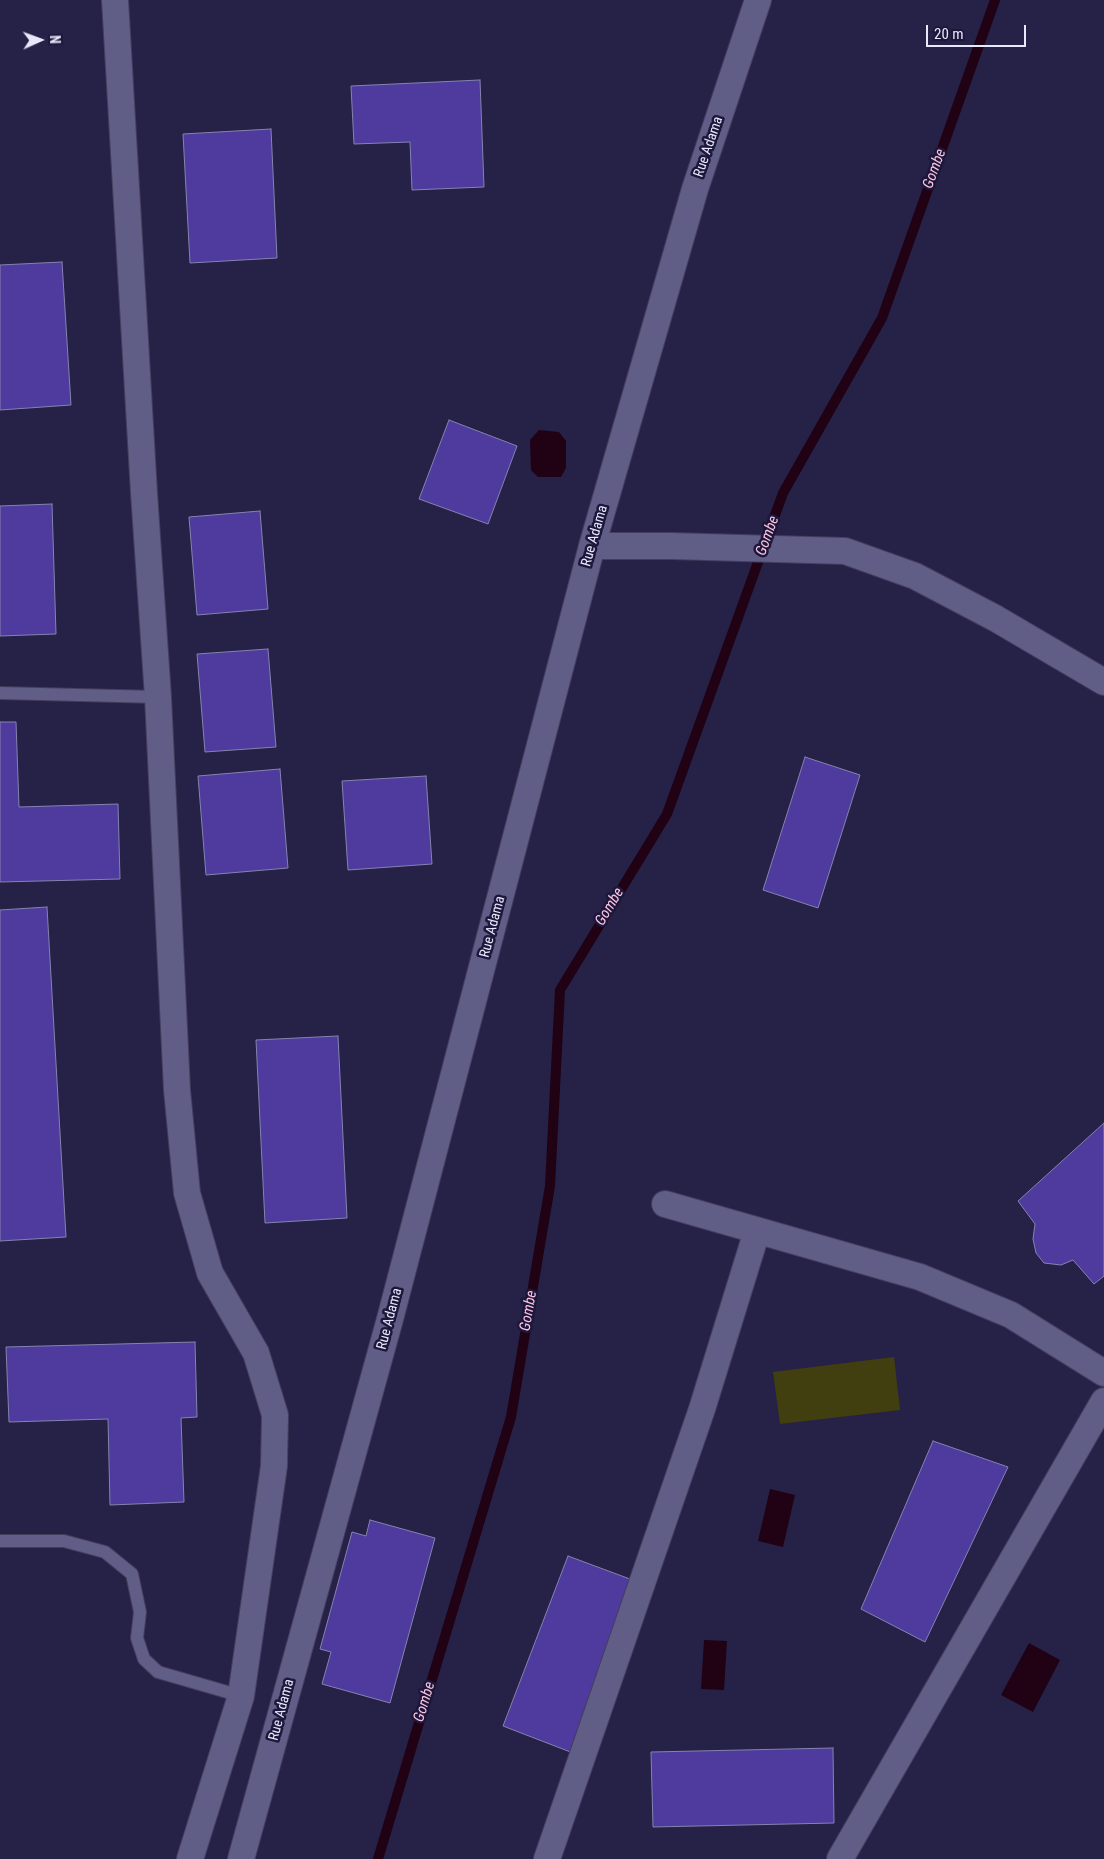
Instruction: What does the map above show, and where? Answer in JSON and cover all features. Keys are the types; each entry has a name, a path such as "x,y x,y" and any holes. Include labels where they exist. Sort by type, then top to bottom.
{"street":[{"path":"115,0 158,697 177,1090 187,1193 210,1273 256,1353 275,1415 274,1466 241,1696 190,1859"},
{"name":"Rue Adama","path":"241,1859 390,1319 592,546 695,189 758,0"},
{"path":"592,546 671,546 845,551 915,576 995,618 1104,682"},
{"path":"665,1204 920,1277 1011,1315 1104,1373"},
{"path":"547,1859 702,1409 758,1231"},
{"path":"840,1859 1104,1401"}],"lane":[{"path":"0,693 158,697"},
{"path":"0,1541 64,1541 105,1552 132,1574 140,1612 137,1638 144,1659 158,1672 241,1696"}],"shaded area":[{"path":"539,430 559,432 566,441 566,468 561,477 538,477 531,470 530,440"},
{"path":"894,1357 900,1410 780,1424 773,1372"},
{"path":"770,1489 795,1495 783,1547 758,1541"},
{"path":"704,1640 727,1641 724,1690 701,1689"},
{"path":"1029,1643 1060,1660 1033,1712 1001,1695"}],"building":[{"path":"480,80 484,187 412,190 410,142 354,144 351,86"},
{"path":"271,129 277,258 190,263 183,134"},
{"path":"62,262 71,405 0,410 0,265"},
{"path":"449,420 517,446 488,524 419,499"},
{"path":"52,504 56,634 0,636 0,506"},
{"path":"260,511 268,609 197,615 189,517"},
{"path":"268,649 276,747 205,752 197,654"},
{"path":"0,722 16,722 19,807 118,804 120,879 0,882"},
{"path":"805,757 860,775 818,908 763,890"},
{"path":"280,769 288,868 206,875 198,776"},
{"path":"426,776 432,864 348,870 342,781"},
{"path":"47,907 66,1237 0,1241 0,910"},
{"path":"338,1036 347,1218 265,1223 256,1040"},
{"path":"1104,1123 1104,1276 1094,1284 1073,1260 1061,1265 1044,1263 1036,1253 1033,1239 1035,1224 1018,1201"},
{"path":"195,1342 197,1417 181,1418 184,1502 110,1505 108,1419 9,1422 6,1347"},
{"path":"933,1441 1008,1467 925,1642 861,1609"},
{"path":"370,1520 435,1538 390,1703 322,1684 331,1652 320,1649 352,1532 366,1536"},
{"path":"568,1556 638,1582 573,1753 503,1726"},
{"path":"833,1748 834,1823 653,1827 651,1752"}],"waterway":[{"name":"Gombe","path":"378,1859 511,1417 550,1186 560,990 667,814 783,493 882,318 995,0"}]}
